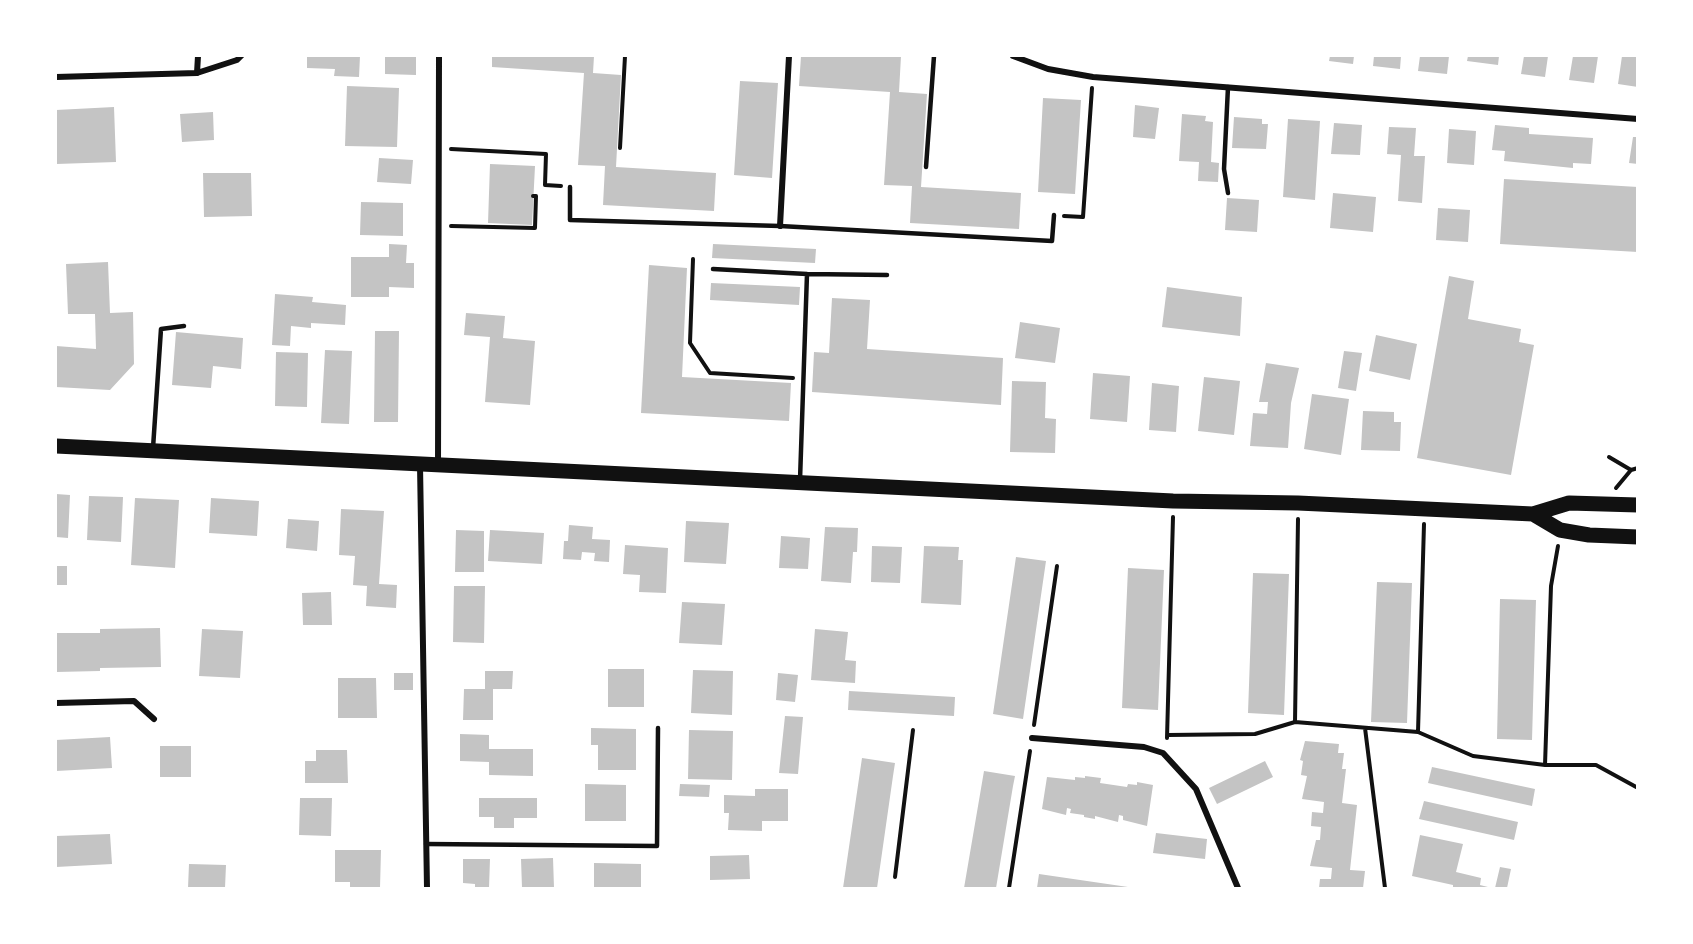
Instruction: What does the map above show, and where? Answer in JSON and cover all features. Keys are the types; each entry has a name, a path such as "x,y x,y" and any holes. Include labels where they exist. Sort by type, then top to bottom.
{"main road":[{"path":"56,446 1173,501 1298,503 1533,514 1569,502 1638,505"},
{"path":"1533,514 1560,530 1589,535 1638,537"}],"street":[{"path":"197,73 198,56"},
{"path":"56,78 197,73 237,60 241,56"},
{"path":"438,466 439,56"},
{"path":"780,226 789,56"},
{"path":"1013,56 1048,69 1093,77 1638,119"},
{"path":"420,465 427,888"},
{"path":"56,702 134,701 154,719"},
{"path":"1032,738 1144,747 1163,753 1196,789 1238,888"}],"lane":[{"path":"926,167 933,56"},
{"path":"1228,87 1224,169 1228,193"},
{"path":"570,187 570,220 780,226 1052,242 1054,216"},
{"path":"713,268 807,274 887,275"},
{"path":"800,482 807,274"},
{"path":"153,451 161,328 184,326"},
{"path":"426,844 657,846 658,728"}],"path":[{"path":"620,148 625,56"},
{"path":"1054,216 1083,217 1093,77"},
{"path":"438,148 546,154 545,185 570,187"},
{"path":"438,226 535,228 536,196 533,196"},
{"path":"693,259 690,343 710,373 803,378"},
{"path":"1609,457 1631,470"},
{"path":"1604,504 1631,470 1638,468"},
{"path":"1163,753 1168,735 1173,501"},
{"path":"1295,722 1298,503"},
{"path":"1418,732 1425,508"},
{"path":"1545,765 1551,586 1560,530"},
{"path":"1009,888 1057,566"},
{"path":"1168,735 1255,734 1295,722 1418,732 1473,756 1545,765 1596,765 1638,788"},
{"path":"1365,728 1385,888"},
{"path":"895,877 913,730"}],"building":[{"path":"307,56 360,56 359,77 334,76 335,69 307,68"},
{"path":"385,56 416,56 416,75 385,74"},
{"path":"492,56 594,56 593,73 621,75 616,167 716,173 714,211 603,205 605,166 578,165 584,73 492,67"},
{"path":"801,56 901,56 899,92 927,94 921,187 1021,193 1019,229 910,223 912,186 884,185 890,92 799,86"},
{"path":"1330,56 1354,56 1353,64 1329,61"},
{"path":"1374,56 1401,56 1400,69 1373,66"},
{"path":"1420,56 1449,56 1447,74 1418,71"},
{"path":"1468,56 1499,56 1498,65 1467,61"},
{"path":"1524,56 1548,56 1545,77 1521,74"},
{"path":"1573,56 1598,56 1594,83 1569,80"},
{"path":"1622,56 1638,56 1638,87 1618,84"},
{"path":"740,81 778,83 772,178 734,175"},
{"path":"347,86 399,88 397,147 345,146"},
{"path":"1043,98 1081,100 1075,194 1038,192"},
{"path":"1135,105 1159,108 1155,139 1133,137"},
{"path":"114,107 116,162 56,164 56,110"},
{"path":"213,112 214,140 182,142 180,114"},
{"path":"1182,114 1206,116 1205,121 1213,122 1211,162 1219,163 1218,182 1198,181 1199,162 1179,161"},
{"path":"1234,117 1262,119 1262,124 1268,124 1266,149 1232,148"},
{"path":"1288,119 1320,121 1315,200 1283,197"},
{"path":"1334,123 1362,125 1360,155 1331,154"},
{"path":"1495,125 1529,128 1529,134 1593,138 1591,164 1573,163 1573,168 1504,161 1505,151 1492,150"},
{"path":"1389,127 1416,128 1414,156 1425,156 1422,203 1398,201 1401,155 1387,154"},
{"path":"1449,129 1476,131 1474,165 1447,163"},
{"path":"1633,137 1638,137 1638,164 1629,163"},
{"path":"379,158 413,160 411,184 377,182"},
{"path":"490,164 535,166 532,225 488,223"},
{"path":"203,173 251,173 252,216 204,217"},
{"path":"1504,179 1638,187 1638,252 1500,244"},
{"path":"1333,193 1376,197 1373,232 1330,228"},
{"path":"1227,198 1259,200 1257,232 1225,230"},
{"path":"361,202 403,203 403,236 360,235"},
{"path":"1438,208 1470,210 1468,242 1436,240"},
{"path":"389,244 407,245 406,263 414,263 414,288 389,287 389,297 351,297 351,257 389,257"},
{"path":"713,244 816,249 815,263 712,258"},
{"path":"108,262 110,313 133,312 134,364 110,390 56,387 56,346 96,349 95,314 68,314 66,264"},
{"path":"649,265 687,268 682,377 791,383 789,421 641,413"},
{"path":"1449,276 1474,281 1468,319 1521,329 1519,342 1534,345 1511,475 1417,458"},
{"path":"711,283 800,287 799,305 710,300"},
{"path":"1167,287 1242,297 1240,336 1162,327"},
{"path":"275,294 313,297 312,302 346,305 345,325 311,323 311,328 291,326 290,346 272,345"},
{"path":"832,298 870,300 867,349 1003,358 1001,405 812,392 814,352 829,353"},
{"path":"466,313 505,316 503,338 535,341 530,405 485,402 490,337 464,335"},
{"path":"1020,322 1060,328 1055,363 1015,358"},
{"path":"375,331 399,331 398,422 374,422"},
{"path":"176,332 243,338 241,369 213,366 211,388 172,385"},
{"path":"1376,335 1417,344 1410,380 1369,371"},
{"path":"325,350 352,351 349,424 321,423"},
{"path":"1344,351 1362,353 1356,391 1338,388"},
{"path":"276,352 308,353 307,407 275,406"},
{"path":"1266,363 1299,368 1291,403 1288,448 1250,446 1253,413 1267,414 1268,402 1259,402"},
{"path":"1093,373 1130,376 1127,422 1090,419"},
{"path":"1204,377 1240,381 1234,435 1198,431"},
{"path":"1012,381 1046,382 1045,418 1056,419 1055,453 1010,452"},
{"path":"1152,383 1179,386 1176,432 1149,430"},
{"path":"1312,394 1349,399 1341,455 1304,449"},
{"path":"1363,411 1394,412 1394,422 1401,422 1400,451 1361,450"},
{"path":"56,494 70,495 68,538 56,537"},
{"path":"89,496 123,497 121,542 87,540"},
{"path":"135,498 179,500 175,568 131,565"},
{"path":"211,498 259,501 257,536 209,533"},
{"path":"341,509 384,511 379,584 397,585 396,608 366,606 367,586 353,585 355,556 339,555"},
{"path":"288,519 319,521 317,551 286,548"},
{"path":"686,521 729,523 726,564 684,562"},
{"path":"569,525 593,527 592,539 610,540 609,562 594,561 595,553 582,552 581,560 563,559 564,541 568,541"},
{"path":"825,527 858,528 857,552 853,552 851,583 821,581"},
{"path":"456,530 484,531 484,572 455,572"},
{"path":"490,530 544,533 542,564 488,561"},
{"path":"781,536 810,538 808,569 779,568"},
{"path":"625,545 668,548 666,593 639,592 640,575 623,574"},
{"path":"872,546 902,547 900,583 871,582"},
{"path":"924,546 959,547 958,560 963,560 961,605 921,603"},
{"path":"1016,557 1046,561 1023,719 993,714"},
{"path":"56,566 67,566 67,585 56,585"},
{"path":"1128,568 1164,570 1158,710 1122,708"},
{"path":"1253,573 1289,574 1284,715 1248,713"},
{"path":"1377,582 1412,583 1407,723 1371,722"},
{"path":"454,586 485,586 484,643 453,642"},
{"path":"331,592 332,625 303,625 302,593"},
{"path":"1500,599 1536,600 1532,740 1497,739"},
{"path":"682,602 725,604 722,645 679,643"},
{"path":"160,628 161,667 100,668 100,671 56,672 56,633 100,633 100,629"},
{"path":"202,629 243,631 240,678 199,676"},
{"path":"815,629 848,632 845,660 856,661 855,683 811,680"},
{"path":"608,669 644,669 644,707 608,707"},
{"path":"693,670 733,671 732,715 691,713"},
{"path":"485,671 513,671 512,689 493,689 493,720 463,720 464,689 485,689"},
{"path":"394,673 413,673 413,690 394,690"},
{"path":"778,673 798,675 795,702 776,700"},
{"path":"338,678 376,678 377,718 338,718"},
{"path":"849,691 955,697 954,716 848,710"},
{"path":"785,716 803,717 798,774 779,773"},
{"path":"591,728 636,729 636,770 598,770 598,745 591,745"},
{"path":"689,730 733,731 732,780 688,779"},
{"path":"460,734 489,735 489,749 533,749 533,776 489,775 489,762 460,761"},
{"path":"110,737 112,768 56,771 56,740"},
{"path":"1305,741 1339,744 1338,753 1344,753 1342,769 1346,769 1342,803 1357,805 1350,870 1365,871 1363,888 1319,888 1320,879 1331,879 1332,868 1310,866 1316,840 1320,840 1321,827 1311,826 1312,812 1323,813 1324,802 1302,799 1307,776 1301,775 1303,761 1300,760"},
{"path":"160,746 191,746 191,777 160,777"},
{"path":"316,750 347,750 348,783 305,783 305,761 316,761"},
{"path":"862,758 895,763 877,888 843,888"},
{"path":"1265,761 1273,777 1217,804 1209,788"},
{"path":"1432,767 1535,789 1532,806 1428,783"},
{"path":"984,771 1015,776 996,888 964,888"},
{"path":"1085,776 1101,778 1100,783 1127,787 1128,784 1137,785 1137,782 1153,785 1147,826 1123,820 1123,816 1119,815 1118,822 1095,816 1095,819 1084,817 1084,815 1070,813 1071,809 1067,808 1066,815 1042,809 1047,777 1075,780 1075,777 1085,778"},
{"path":"585,784 626,785 626,821 585,821"},
{"path":"680,784 710,785 709,797 679,796"},
{"path":"755,789 788,789 788,821 762,821 762,831 728,830 729,813 724,813 724,795 755,796"},
{"path":"300,798 332,798 331,836 299,835"},
{"path":"479,798 537,798 537,818 514,818 514,828 494,828 494,817 479,817"},
{"path":"1424,801 1518,822 1514,840 1419,819"},
{"path":"1156,833 1207,839 1205,859 1153,853"},
{"path":"110,834 112,864 56,867 56,836"},
{"path":"1420,835 1463,844 1456,872 1481,878 1480,885 1492,888 1453,888 1453,885 1412,876"},
{"path":"335,850 381,850 380,888 350,888 350,882 335,882"},
{"path":"749,855 750,879 710,880 710,856"},
{"path":"553,858 554,888 522,888 521,859"},
{"path":"463,859 490,859 489,888 475,888 475,884 463,883"},
{"path":"594,863 641,864 641,888 594,887"},
{"path":"189,864 226,865 225,888 188,888"},
{"path":"1500,867 1511,869 1507,888 1495,888"},
{"path":"1039,874 1128,887 1037,888"}]}
